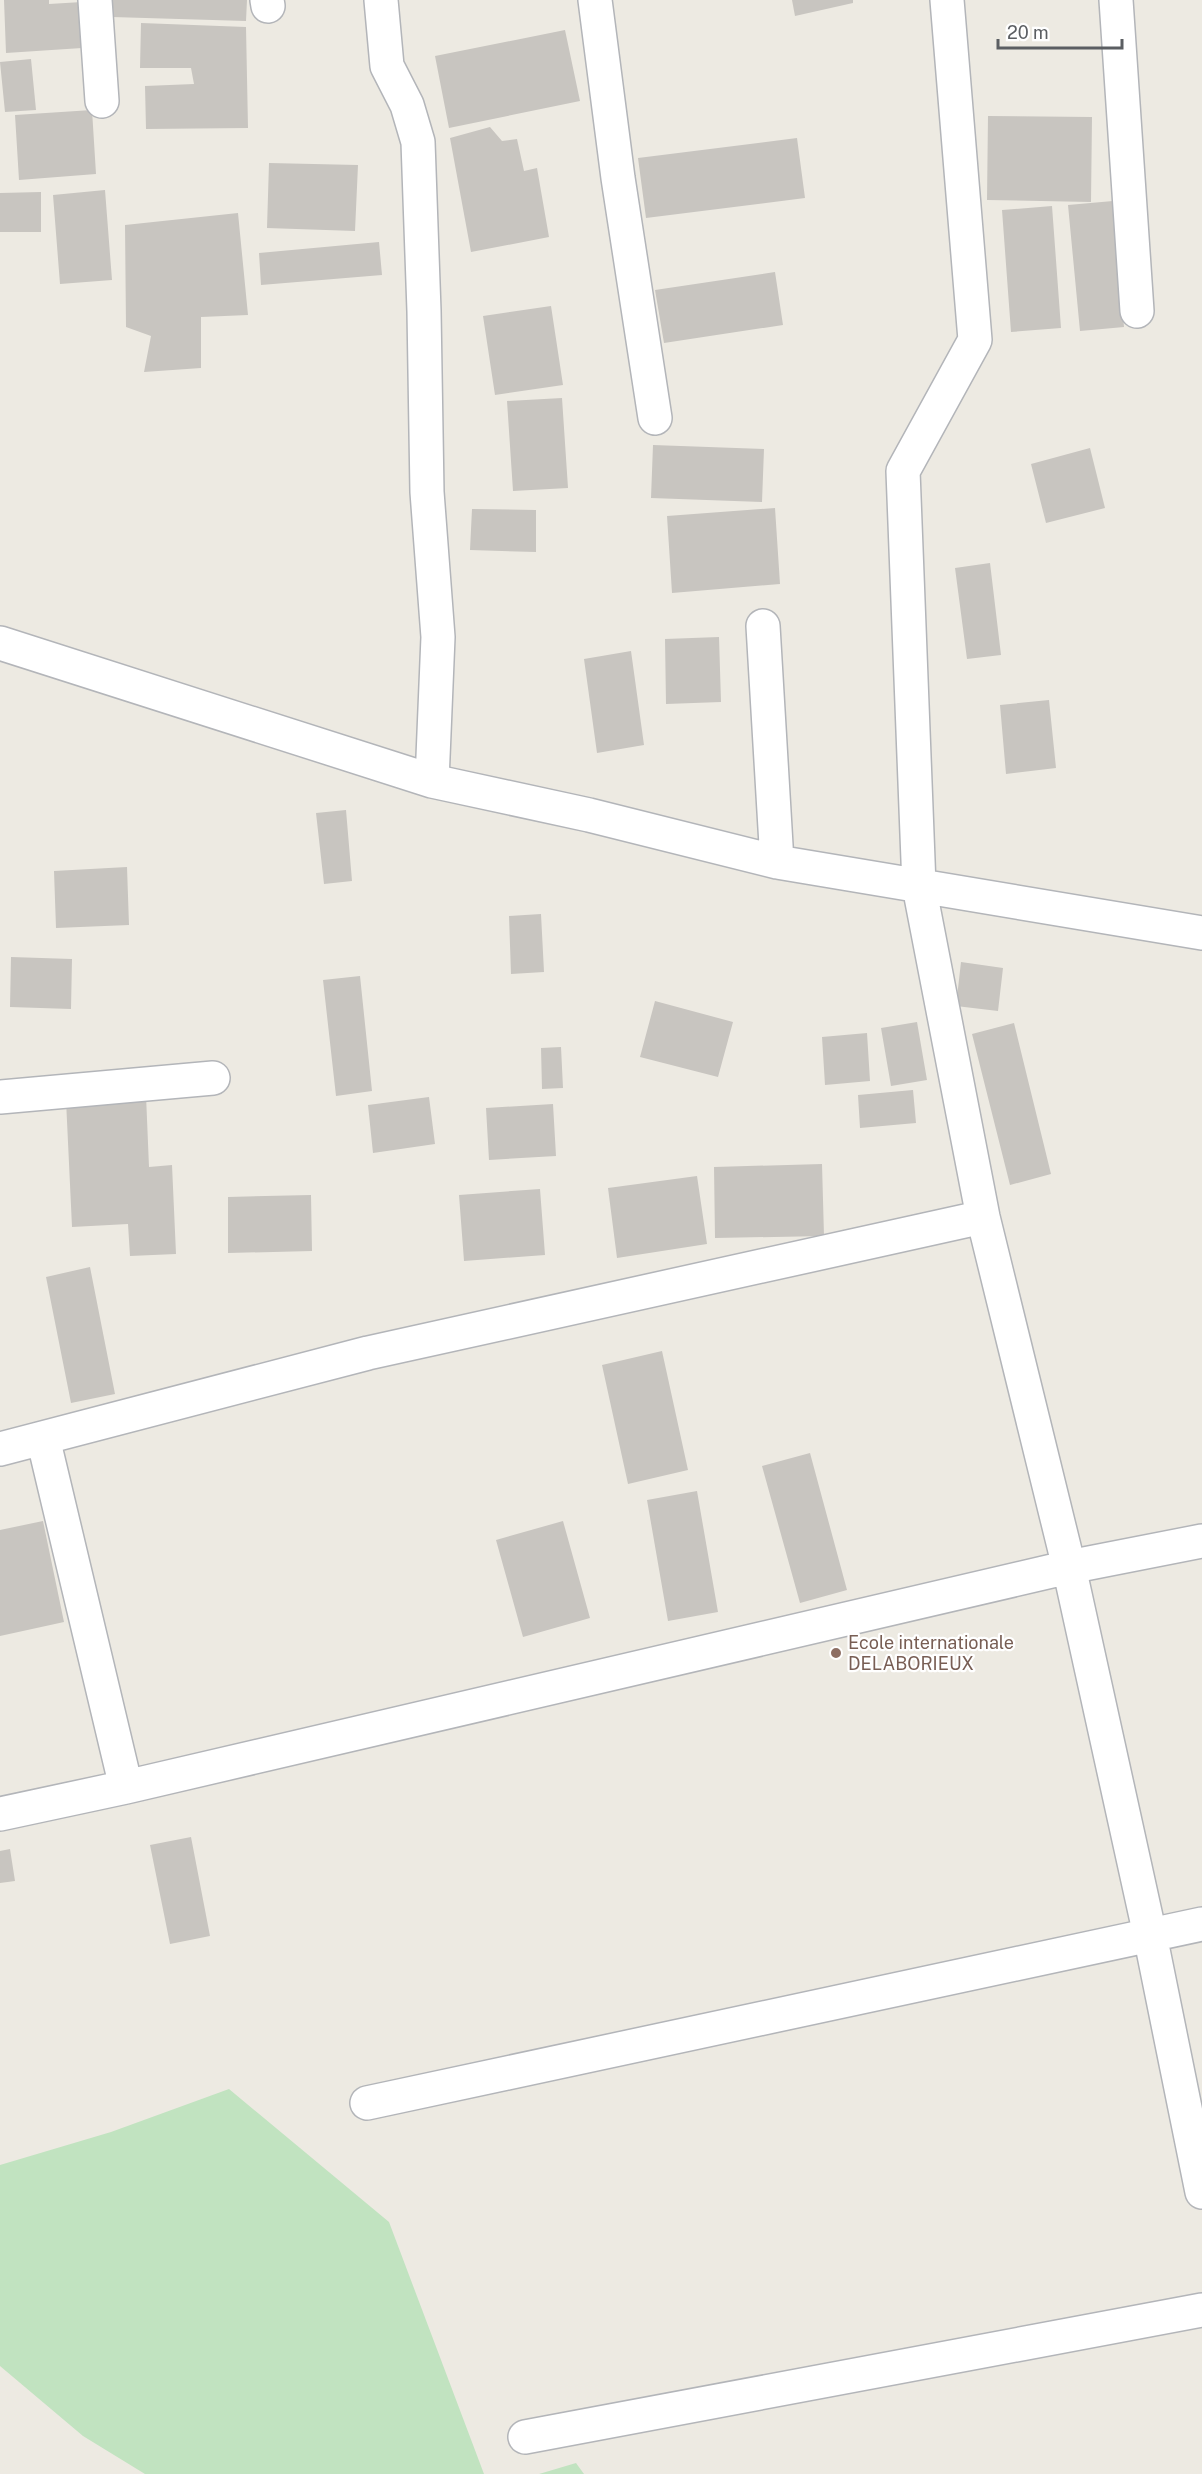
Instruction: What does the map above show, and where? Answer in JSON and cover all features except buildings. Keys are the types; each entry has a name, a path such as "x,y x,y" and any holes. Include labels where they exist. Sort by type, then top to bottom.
{"street":[{"path":"96,0 102,101"},
{"path":"381,0 387,66 407,105 418,142 427,492 438,637 432,781"},
{"path":"595,0 618,178 655,418"},
{"path":"947,0 975,340 903,471 919,886 983,1217 1069,1566 1150,1935 1202,2192"},
{"path":"1116,0 1137,311"},
{"path":"763,626 777,862"},
{"path":"0,643 432,781 589,815 777,862 1202,933"},
{"path":"0,1097 213,1078"},
{"path":"2,1440 43,1438 368,1353 983,1217"},
{"path":"43,1438 126,1787"},
{"path":"0,1814 126,1787 1069,1566 1202,1541"},
{"path":"367,2103 1202,1924"},
{"path":"525,2437 1202,2310"}],"green space":[{"path":"229,2089 389,2222 484,2474 145,2474 83,2436 0,2366 0,2165 111,2132"},
{"path":"576,2463 584,2474 539,2474"}],"place":[{"name":"Ecole internationale DELABORIEUX","path":"836,1653"}]}
